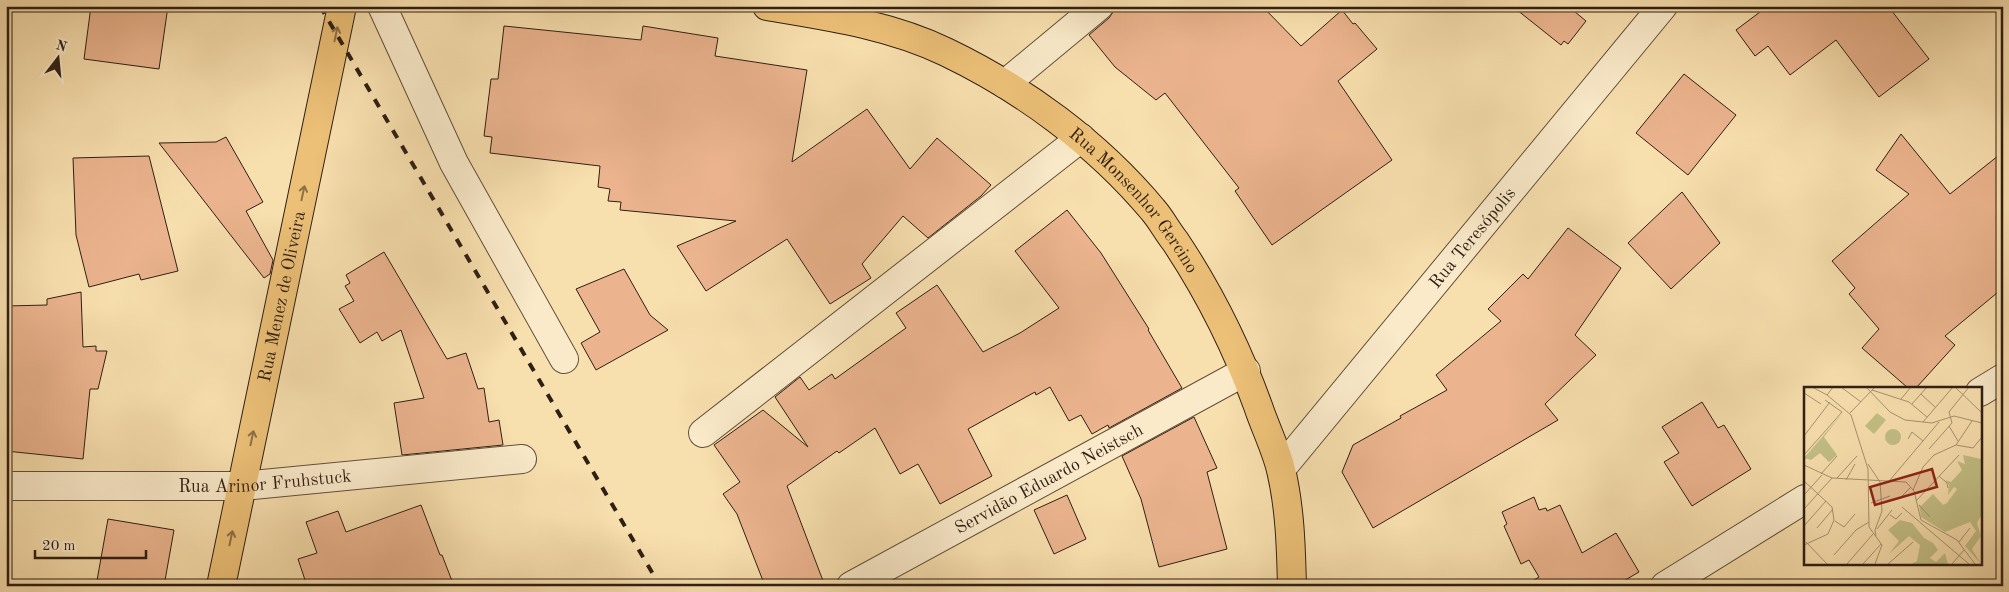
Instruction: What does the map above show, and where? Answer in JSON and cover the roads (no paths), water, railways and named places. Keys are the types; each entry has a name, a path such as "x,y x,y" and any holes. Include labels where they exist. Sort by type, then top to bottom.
{"main road":[{"name":"Rua Menez de Oliveira","path":"221,586 342,6"},
{"name":"Rua Monsenhor Gercino","path":"767,6 830,16 889,31 944,51 1005,84 1081,138 1122,176 1154,211 1193,270 1218,313 1246,371 1281,469 1289,526 1292,586"}],"street":[{"path":"382,6 454,163 564,358"},
{"path":"1005,84 1098,6"},
{"name":"Rua Teresópolis","path":"1281,469 1663,6"},
{"path":"703,433 1081,138"},
{"name":"Servidão Eduardo Neistsch","path":"851,586 1246,371"},
{"path":"1982,391 2003,378"},
{"name":"Rua Arinor Fruhstuck","path":"6,486 242,486 522,459"},
{"path":"1664,586 1804,500"}],"railway":[{"path":"320,6 660,586"}]}
